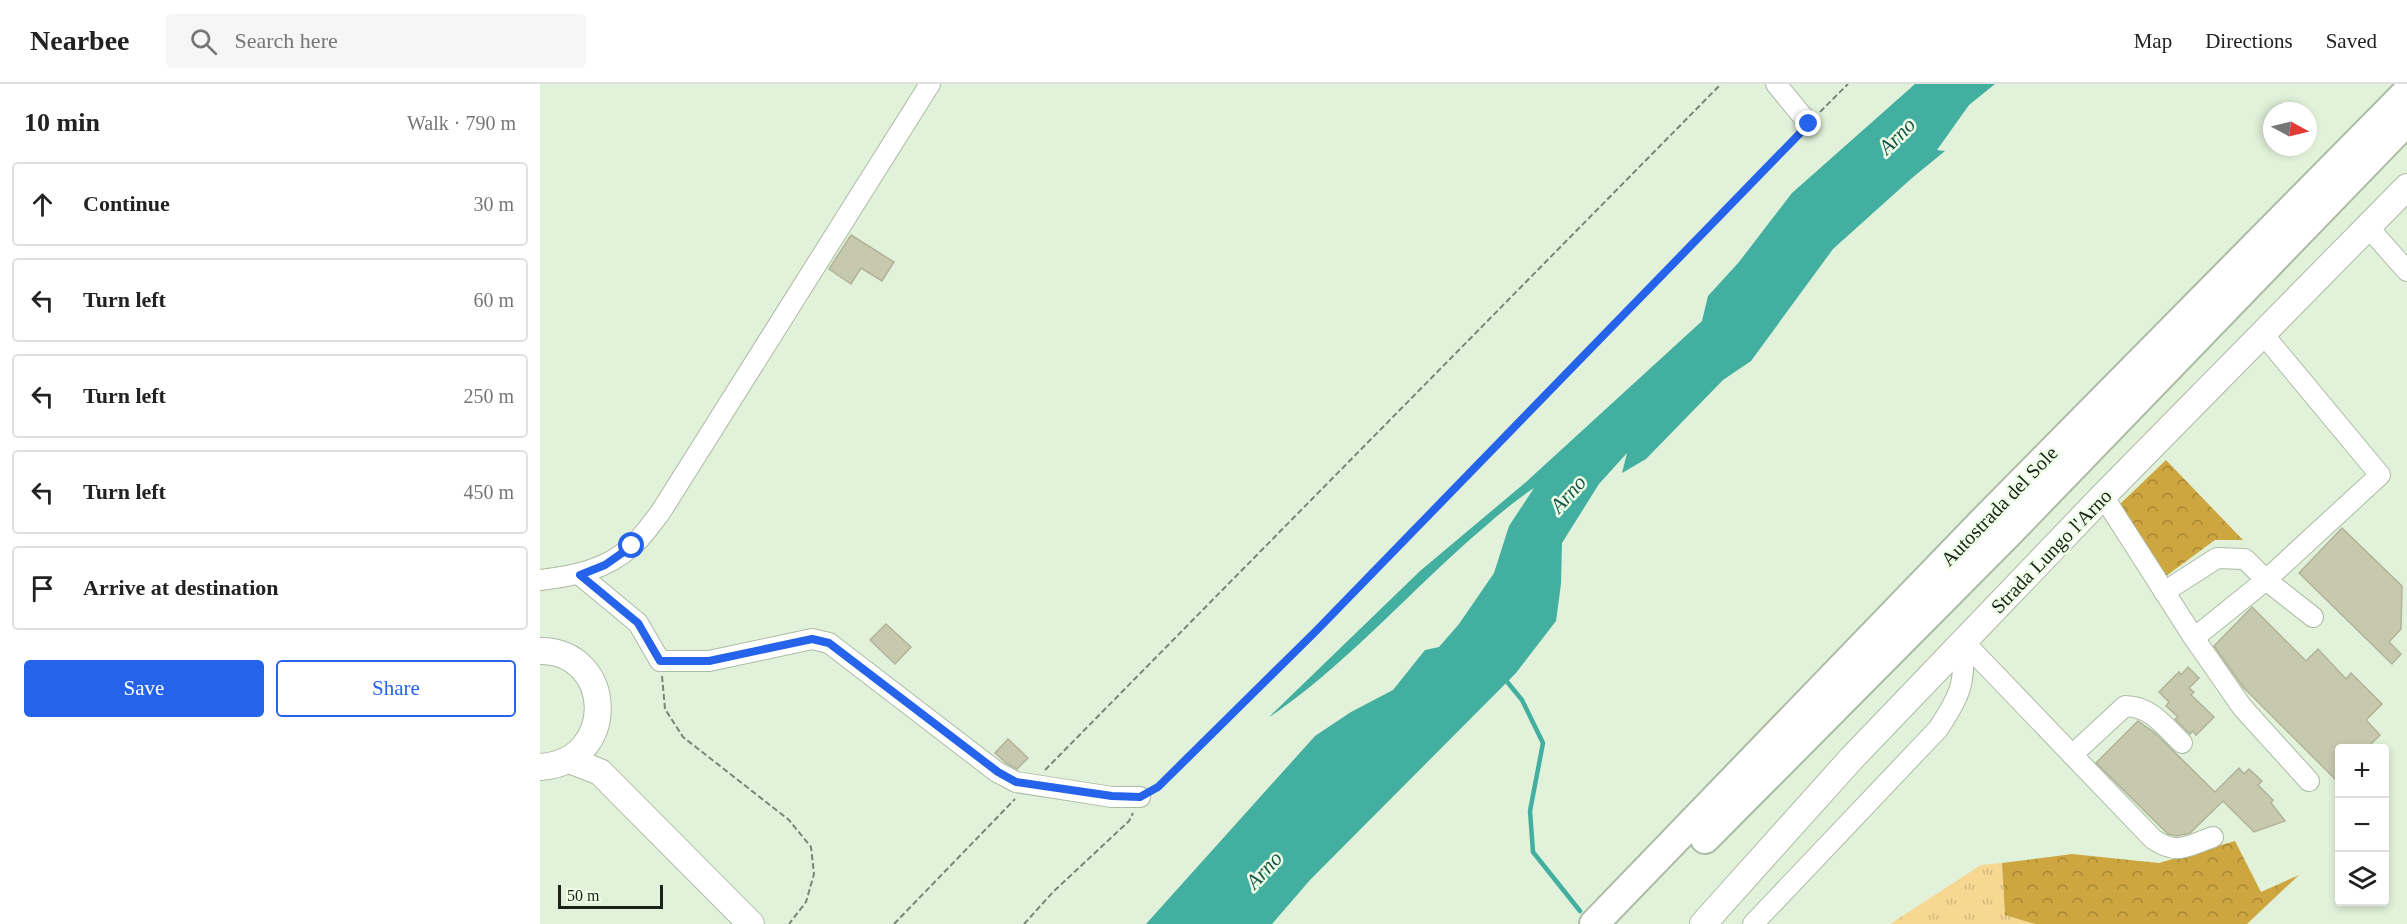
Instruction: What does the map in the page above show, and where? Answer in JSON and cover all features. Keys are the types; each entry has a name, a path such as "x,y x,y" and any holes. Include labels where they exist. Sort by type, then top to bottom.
{"highway":[{"name":"Autostrada del Sole","path":"1594,924 1986,518 2407,92"},
{"name":"Autostrada del Sole","path":"1622,924 2006,536 2407,121"}],"main road":[{"name":"Strada Lungo l'Arno","path":"1703,924 1851,759 2103,496 2407,187"},
{"path":"540,651 562,655 579,665 591,680 598,699 598,718 592,737 582,750 569,760 553,766 540,767"},
{"path":"592,737 600,772"},
{"path":"569,760 600,772 752,924"}],"street":[{"path":"540,580 580,575 605,565 632,546 660,513 930,84"},
{"path":"1776,84 1809,124"},
{"path":"2368,227 2407,271"},
{"path":"2194,638 2266,580 2380,475 2263,334"},
{"path":"2103,496 2241,707 2309,781"},
{"path":"2164,592 2217,558 2245,559 2266,580 2313,616"},
{"path":"580,575 638,623 660,661 709,661 812,639 829,643 998,772 1016,782 1112,796 1140,797"},
{"path":"1964,642 2153,839 2168,849 2179,849 2213,837"},
{"path":"1753,924 1938,729 1957,701 1964,675 1964,642"},
{"path":"2072,755 2126,706 2135,706 2149,711 2182,743"}],"path":[{"path":"894,924 1721,84"},
{"path":"1024,924 1053,892 1129,820 1140,797 1158,787 1316,631 1848,84"},
{"path":"660,661 665,709 683,737 789,820 810,847 814,874 806,902 789,924"}],"green space":[{"path":"2166,460 2243,540 2215,540 2166,576 2119,505"},
{"path":"2235,841 2261,892 2299,875 2247,924 2035,924 2005,915 2002,863 2072,854 2159,863"},
{"path":"2002,863 2005,915 2035,924 1890,924 1981,865"}],"water":[{"name":"Arno","path":"1915,84 1995,84 1969,105 1937,150 1945,151 1833,249 1751,361 1723,380 1646,459 1622,473 1627,453 1599,484 1562,543 1561,584 1556,621 1516,673 1310,880 1272,924 1146,924 1315,736 1351,712 1393,690 1425,650 1439,647 1459,624 1494,573 1509,526 1534,488 1466,543 1321,678 1268,718 1420,571 1526,482 1702,321 1708,296 1739,262 1792,193"}],"building":[{"path":"851,235 894,262 882,281 861,268 851,284 829,269"},
{"path":"2342,528 2402,586 2401,629 2389,642 2401,654 2392,664 2299,573"},
{"path":"2252,607 2306,661 2318,649 2346,679 2351,673 2382,704 2366,720 2380,735 2371,744 2335,744 2335,779 2243,687 2214,646"},
{"path":"886,624 911,647 895,664 870,640"},
{"path":"2188,667 2199,678 2189,688 2194,692 2191,695 2214,717 2196,735 2193,731 2190,734 2175,719 2178,717 2166,706 2169,702 2159,692 2179,672 2181,675"},
{"path":"2138,721 2155,733 2215,792 2239,768 2244,774 2249,769 2262,781 2258,785 2273,800 2271,803 2285,821 2254,832 2223,801 2190,833 2177,836 2168,834 2096,763"},
{"path":"1008,739 1028,758 1017,769 995,753"}],"waterway":[{"path":"1504,678 1522,700 1543,743 1530,811 1533,852 1580,911"}],"route":[{"path":"632,546 605,565 580,575 638,623 660,661 709,661 812,639 829,643 998,772 1016,782 1112,796 1140,797 1158,787 1316,631 1809,124"}]}
